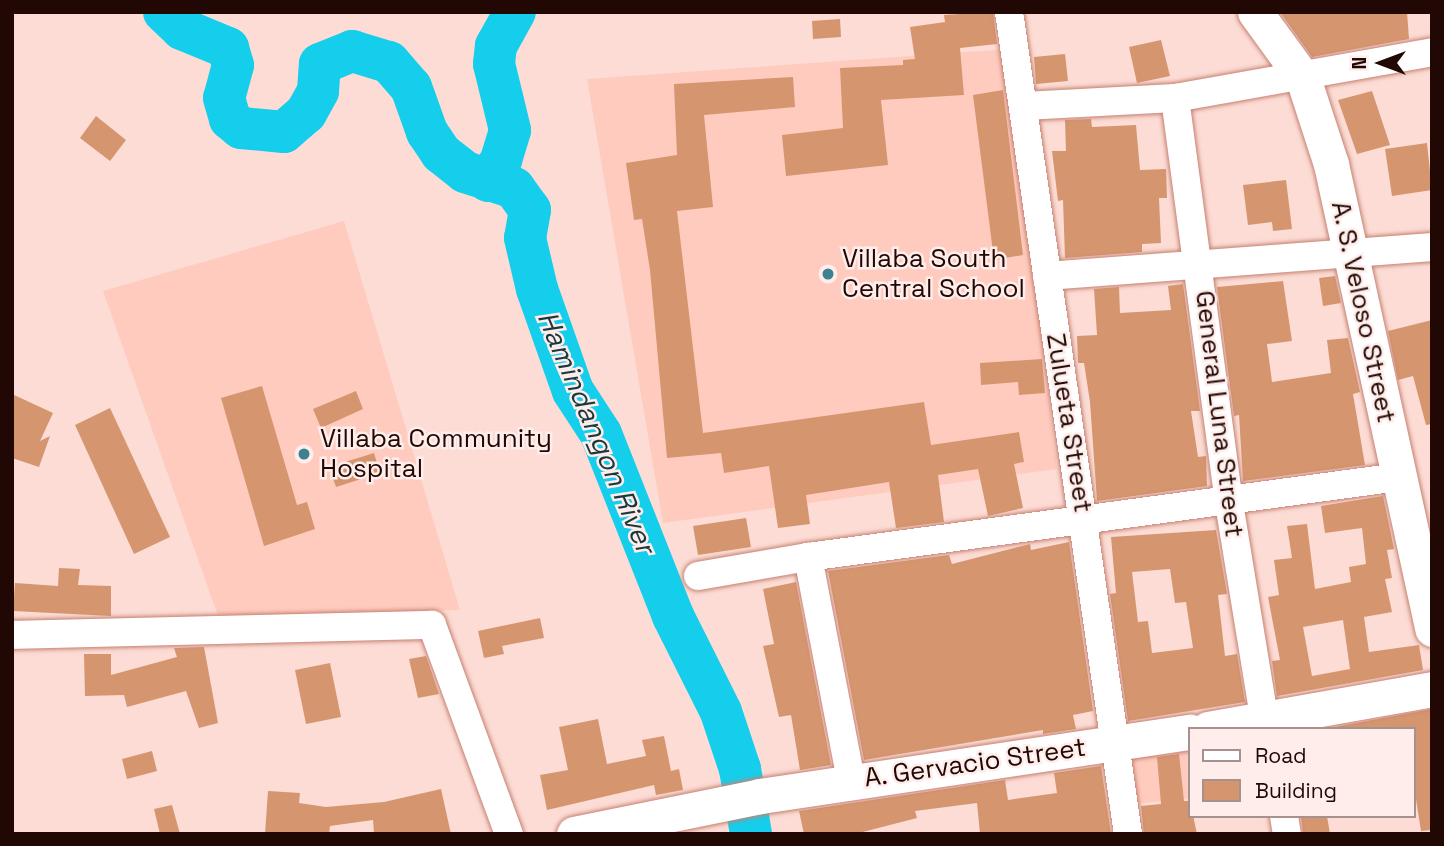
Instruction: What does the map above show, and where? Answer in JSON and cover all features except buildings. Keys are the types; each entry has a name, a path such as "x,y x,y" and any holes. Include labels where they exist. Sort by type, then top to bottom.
{"street":[{"name":"Zulueta Street","path":"1009,12 1128,834"},
{"name":"A. S. Veloso Street","path":"1255,12 1303,78 1331,164 1432,629"},
{"path":"1024,106 1175,98 1303,78 1432,52"},
{"name":"General Luna Street","path":"1175,98 1200,263 1229,503 1265,724"},
{"path":"1047,276 1432,247"},
{"path":"698,576 808,557 1229,503 1399,477"},
{"path":"808,557 851,781"},
{"path":"12,635 432,625 509,834"},
{"path":"1231,727 1265,724 1432,689"},
{"name":"A. Gervacio Street","path":"574,834 760,796 1188,732"}],"shaded area":[{"name":"Villaba South Central School","path":"1009,49 1057,469 663,523 587,79"},
{"path":"344,221 460,610 218,616 103,291"},
{"path":"1188,747 1188,798 1135,804 1129,754"}],"waterway":[{"name":"Hamindangon River","path":"164,12 182,29 228,48 233,65 224,98 230,119 241,128 284,132 306,113 318,91 320,64 352,51 389,62 411,87 427,132 441,153 465,172 514,188 530,210 525,238 537,289 573,391 601,434 673,616 721,712 740,769 751,834"},
{"path":"488,181 501,160 510,130 494,64 496,46 515,12"}],"place":[{"name":"Villaba South Central School","path":"828,274"},
{"name":"Villaba Community Hospital","path":"304,454"}]}
